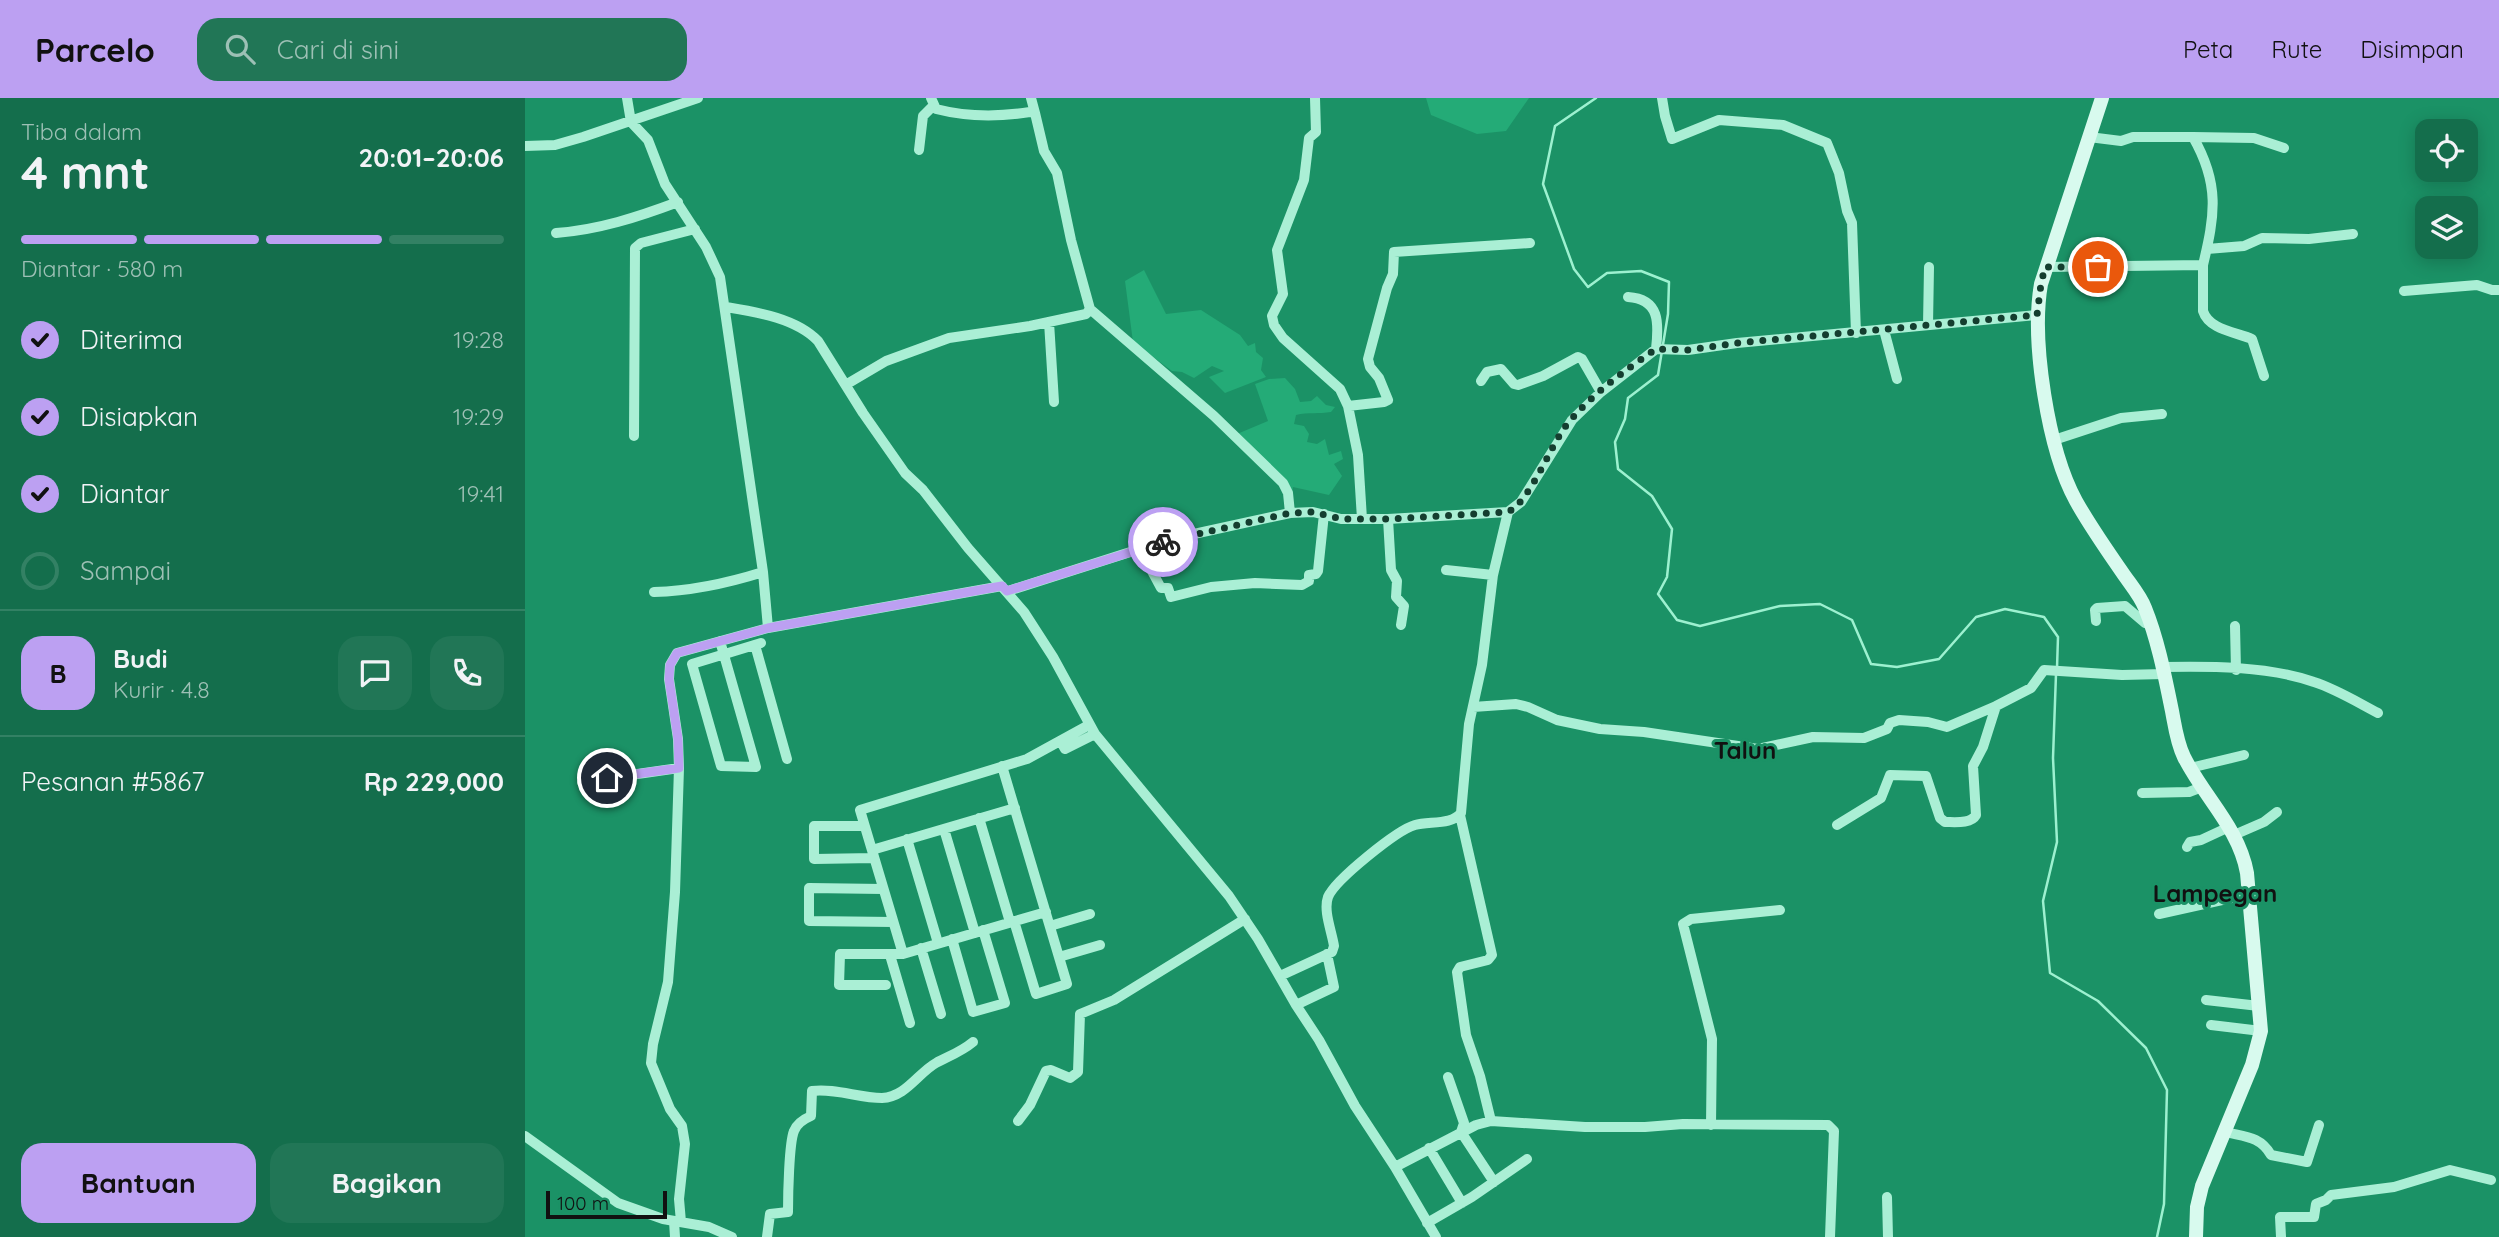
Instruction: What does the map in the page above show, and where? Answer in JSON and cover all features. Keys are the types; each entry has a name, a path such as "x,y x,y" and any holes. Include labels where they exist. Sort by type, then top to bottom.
{"main road":[{"path":"2102,98 2045,267 2037,315 2039,359 2054,440 2066,480 2075,500 2139,595 2151,624 2178,741 2190,768 2231,831 2244,860 2262,1031 2252,1065 2200,1196 2196,1237"}],"street":[{"path":"627,98 631,122 649,141 665,184 706,247 719,277 726,307 763,572 768,628"},
{"path":"525,146 560,144 698,98"},
{"path":"1031,98 1044,151 1059,181 1070,240 1090,309 1214,416 1283,483 1288,494 1290,513"},
{"path":"1315,98 1316,131 1309,136 1304,180 1277,250 1283,294 1272,316 1274,326 1283,338 1340,389 1349,406 1358,455 1362,519"},
{"path":"1662,98 1672,139 1719,120 1783,125 1827,143 1839,173 1852,223 1856,333"},
{"path":"919,150 923,116 932,102 938,110 986,117 1035,113"},
{"path":"2089,137 2121,141 2133,137 2254,138 2284,148"},
{"path":"2193,137 2208,167 2214,203 2203,265 2205,318 2211,323 2251,338 2264,376"},
{"path":"556,233 585,231 637,217 678,202"},
{"path":"634,436 635,248 641,243 695,229"},
{"path":"2207,249 2245,246 2262,238 2309,239 2353,234"},
{"path":"1349,406 1388,400 1368,359 1394,271 1394,252 1530,243"},
{"path":"2045,267 2203,265"},
{"path":"1929,267 1929,325"},
{"path":"2404,291 2477,285 2499,290"},
{"path":"1628,297 1644,299 1651,305 1657,324 1658,349"},
{"path":"726,307 757,313 809,331 818,341 874,430 905,473 1005,588 1044,641 1092,729 1129,778 1202,862 1245,919 1436,1237"},
{"path":"847,384 886,361 949,338 1049,322 1086,314 1090,309"},
{"path":"675,1237 685,1144 682,1126 670,1109 651,1063 667,982 672,940 679,768 678,739 669,679 670,665 677,653 768,628 1005,588 1206,531 1290,513 1313,512 1335,518 1388,519 1508,512 1521,502 1565,427 1601,392 1658,349 1688,350 2037,315"},
{"path":"1049,322 1054,402"},
{"path":"1884,330 1896,380"},
{"path":"1481,382 1487,372 1501,369 1518,385 1543,376 1579,357 1601,392"},
{"path":"2054,440 2121,418 2162,414"},
{"path":"1491,1121 1466,1035 1457,972 1460,967 1488,960 1492,956 1460,815 1472,706 1482,665 1493,575 1508,512"},
{"path":"1140,549 1161,588 1168,588 1171,597 1211,587 1255,583 1302,585 1309,581 1309,575 1318,571 1324,514"},
{"path":"1388,519 1391,570 1397,581 1397,598 1404,606 1401,625"},
{"path":"1445,569 1493,575"},
{"path":"654,592 679,591 763,572"},
{"path":"2096,621 2097,608 2125,606 2145,623 2151,624"},
{"path":"2235,626 2236,670"},
{"path":"720,641 724,654 756,766 721,766 692,664 724,654 758,644 787,760"},
{"path":"1472,706 1516,704 1557,720 1599,729 1644,732 1761,749 1812,737 1864,738 1887,730 1890,722 1899,720 1928,722 1947,727 2024,692 2035,684 2042,671 2122,676 2163,671 2236,670 2272,673 2312,681 2378,713"},
{"path":"1836,825 1881,798 1889,776 1894,775 1926,776 1943,821 1972,820 1976,815 1973,769 1996,706"},
{"path":"903,954 860,810 1027,759 1061,742 1065,750 1092,729"},
{"path":"2190,768 2244,755"},
{"path":"979,818 1036,994 1067,984 1002,766"},
{"path":"582,782 679,768"},
{"path":"2142,793 2189,792 2202,787"},
{"path":"864,826 814,826 814,859 873,854 907,839 1015,808"},
{"path":"2187,847 2190,842 2264,822 2277,812"},
{"path":"1280,976 1332,952 1334,946 1327,907 1332,892 1383,845 1404,830 1419,824 1452,820 1460,815"},
{"path":"944,829 1005,1003 973,1012 952,939"},
{"path":"907,839 938,943"},
{"path":"883,888 809,888 809,921 893,922"},
{"path":"2159,914 2249,894"},
{"path":"1711,1125 1712,1039 1683,924 1691,919 1780,910"},
{"path":"886,985 839,985 840,954 903,954 1046,912"},
{"path":"1050,926 1090,914"},
{"path":"1018,1121 1030,1105 1046,1071 1075,1076 1079,1069 1080,1014 1114,1000 1245,919"},
{"path":"1059,957 1100,945"},
{"path":"921,948 941,1014"},
{"path":"1296,1005 1334,987 1327,954"},
{"path":"890,955 910,1023"},
{"path":"2206,1000 2259,1006"},
{"path":"2211,1025 2262,1031"},
{"path":"767,1237 770,1213 788,1212 791,1148 795,1129 803,1119 811,1116 812,1091 887,1097 913,1084 933,1065 961,1052 973,1042"},
{"path":"1448,1077 1464,1124 1461,1132"},
{"path":"1395,1167 1461,1132 1491,1121 1585,1127 1831,1126 1834,1131 1829,1237"},
{"path":"2225,1132 2262,1142 2271,1154 2307,1162 2319,1125"},
{"path":"1461,1132 1494,1182"},
{"path":"525,1136 618,1203 677,1222 709,1227 732,1237"},
{"path":"1429,1148 1462,1203"},
{"path":"1427,1223 1527,1159"},
{"path":"2281,1237 2280,1217 2314,1217 2316,1204 2331,1195 2394,1187 2450,1170 2491,1180"},
{"path":"1887,1197 1888,1237"}],"green space":[{"path":"1426,98 1529,98 1506,131 1477,134 1431,115"},
{"path":"1144,270 1166,314 1201,310 1240,335 1248,346 1255,343 1256,352 1263,358 1261,370 1266,377 1225,393 1209,377 1224,371 1212,366 1194,378 1172,371 1133,342 1125,281"},
{"path":"1285,378 1295,389 1300,402 1311,401 1317,396 1326,405 1335,407 1331,412 1296,415 1294,424 1304,426 1309,434 1307,442 1317,444 1325,439 1329,455 1341,451 1343,459 1334,464 1342,476 1329,495 1293,487 1292,495 1237,434 1268,421 1255,384 1269,379"}],"waterway":[{"path":"1596,98 1555,126 1543,184 1574,269 1588,287 1607,273 1641,271 1669,282 1668,314 1658,375 1628,398 1625,419 1615,442 1618,469 1652,496 1672,529 1667,577 1658,594 1677,620 1700,626 1780,606 1820,604 1852,620 1871,664 1897,667 1939,659 1976,617 2005,609 2044,617 2058,637 2057,668"},
{"path":"2056,674 2053,758 2057,842 2043,901 2050,973 2098,1001 2146,1048 2167,1090 2164,1204 2157,1237"}],"way so far":[{"path":"1163,542 1290,513 1313,512 1341,519 1388,519 1508,512 1521,502 1571,420 1601,392 1656,349 1688,350 2037,315 2045,267 2098,267"}],"district":[{"name":"Talun","path":"1745,751"},
{"name":"Lampegan","path":"2215,894"}],"route":[{"path":"607,778 679,768 678,739 669,679 670,665 677,653 768,628 1002,586 1007,591 1163,542"}]}
